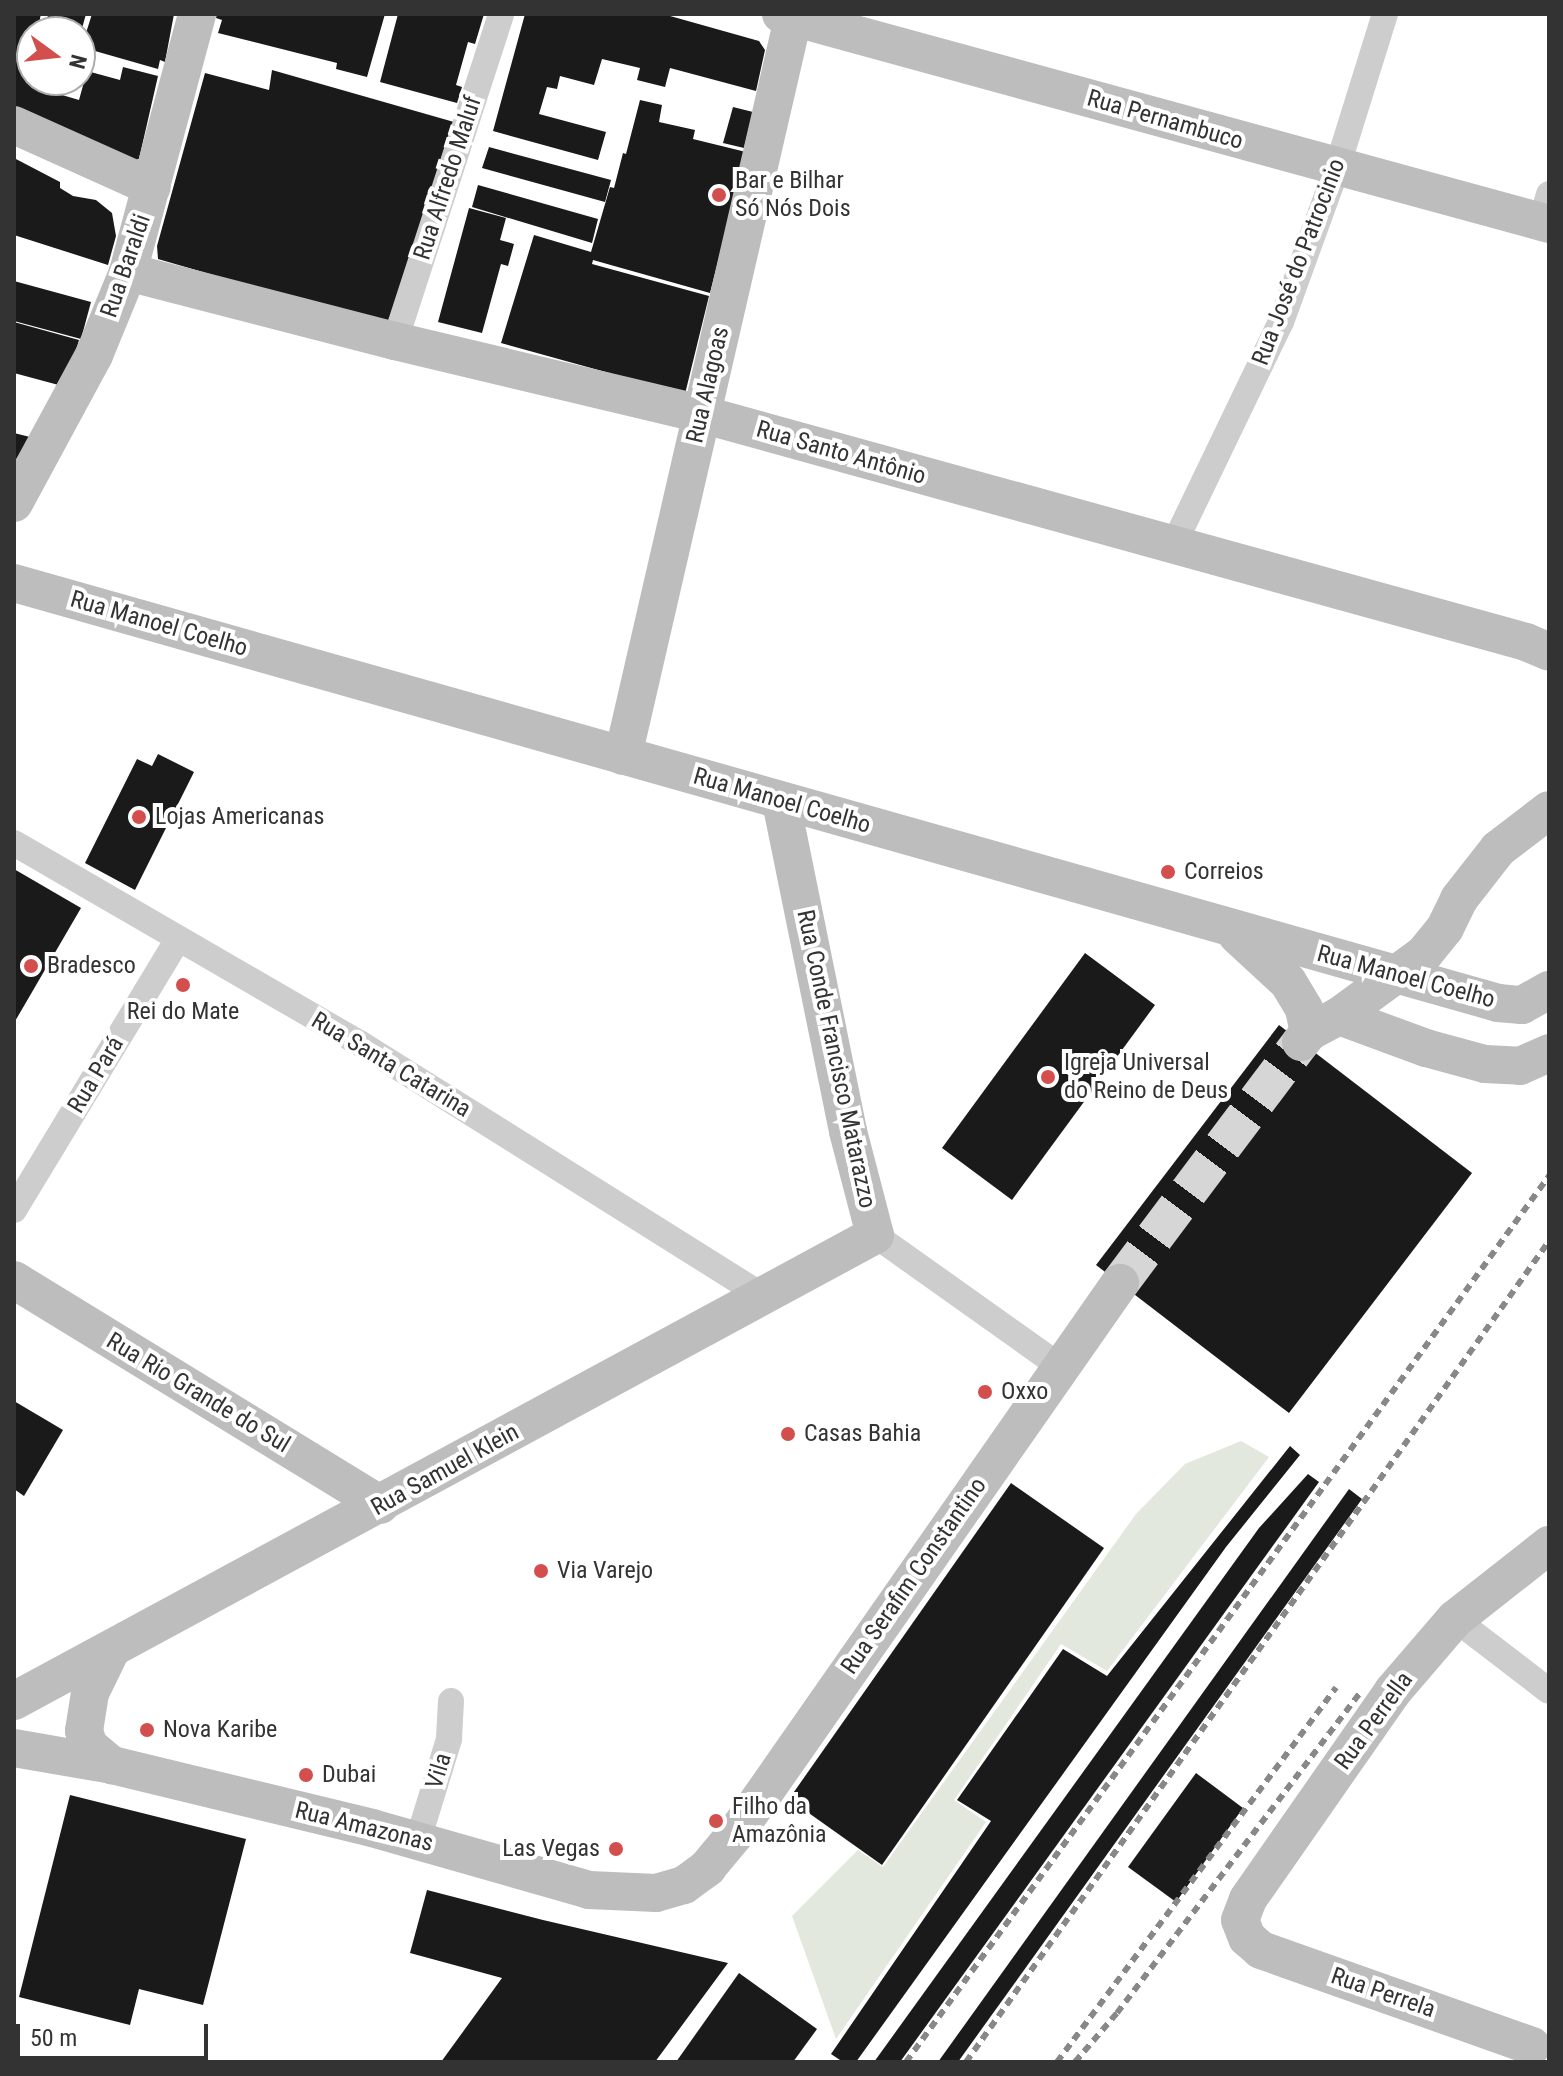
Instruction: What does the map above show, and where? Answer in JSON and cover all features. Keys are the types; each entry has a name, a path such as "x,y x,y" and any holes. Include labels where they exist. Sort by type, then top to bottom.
{"street":[{"name":"Rua Baraldi","path":"14,503 94,355 128,272 197,14"},
{"name":"Rua Alfredo Maluf","path":"395,341 501,14"},
{"name":"Rua José do Patrocinio","path":"1173,546 1281,322 1337,168 1385,14"},
{"name":"Rua Pernambuco","path":"789,15 1337,168 1546,213"},
{"name":"Rua Alagoas","path":"623,756 789,15"},
{"path":"14,125 152,187"},
{"name":"Rua Santo Antônio","path":"128,272 395,341 701,414 1526,642 1549,652"},
{"name":"Rua Manoel Coelho","path":"14,583 1396,975 1510,1005 1530,1002 1549,990"},
{"name":"Rua Conde Francisco Matarazzo","path":"781,801 848,1131 875,1235 1061,1367"},
{"path":"1316,1030 1424,954 1487,862 1509,838 1549,810"},
{"name":"Rua Santa Catarina","path":"14,843 361,1044 763,1296"},
{"path":"1345,961 1398,943 1437,918 1452,913"},
{"path":"1452,913 1450,959 1469,993"},
{"path":"1224,924 1288,982 1316,1030"},
{"name":"Rua Pará","path":"14,1210 178,939"},
{"path":"1316,1030 1426,1048 1485,1064 1520,1066 1549,1053"},
{"name":"Rua Samuel Klein","path":"14,1701 110,1652 875,1235"},
{"name":"Rua Rio Grande do Sul","path":"14,1280 381,1505"},
{"name":"Rua Serafim Constantino","path":"707,1868 736,1833 1120,1283"},
{"name":"Rua Perrella","path":"1241,1930 1240,1920 1248,1899 1393,1691 1455,1619 1549,1545"},
{"path":"1455,1619 1549,1691"},
{"path":"110,1652 90,1693 84,1731 89,1746 112,1765"},
{"name":"Vila","path":"418,1840 449,1739 451,1701"},
{"name":"Rua Amazonas","path":"14,1748 112,1765 418,1840 589,1890 670,1892 707,1868"},
{"name":"Rua Perrela","path":"1241,1930 1261,1950 1533,2045"}],"shaded area":[{"path":"1241,1441 1269,1457 1107,1671 1061,1644 954,1800 986,1822 836,2039 792,1916 858,1850 883,1867 1136,1514 1185,1464"}],"building":[{"path":"14,14 41,14 16,16 16,96 66,96 79,100 80,96 96,96 96,73 120,80 123,67 158,76 139,159 125,163 14,111"},
{"path":"48,14 86,14 85,16"},
{"path":"174,14 165,62 160,60 158,69 96,51 96,16 91,16"},
{"path":"217,14 385,14 367,77 336,69 337,63 218,33 222,20 216,18"},
{"path":"398,14 484,14 475,44 468,42 456,85 462,87 457,103 380,82"},
{"path":"525,14 663,14 759,41 765,50 756,91 670,68 665,87 637,80 640,68 602,59 594,85 560,76 557,89 547,87 539,114 606,132 598,160 493,131"},
{"path":"272,70 454,122 396,316 385,325 158,259 157,246 205,73 269,90"},
{"path":"640,100 662,105 659,122 695,130 693,139 746,152 710,293 593,260 592,264 709,296 685,394 501,343 534,235 591,252 610,187 614,188 623,153 626,154"},
{"path":"733,107 753,112 744,148 723,143"},
{"path":"489,147 611,180 605,202 482,168"},
{"path":"14,158 60,182 60,188 73,196 96,200 112,213 116,236 108,265 14,235"},
{"path":"478,185 598,219 592,243 472,207"},
{"path":"469,208 506,218 500,240 514,244 508,266 501,264 482,333 438,322"},
{"path":"14,281 91,302 81,339 14,321"},
{"path":"14,322 79,340 66,387 14,373"},
{"path":"14,433 30,437 14,463"},
{"name":"Lojas Americanas","path":"158,754 194,772 135,890 85,863 137,759 152,766"},
{"name":"Bradesco","path":"14,869 81,908 14,1023"},
{"name":"Igreja Universal do Reino de Deus","path":"1085,953 1155,1005 1012,1200 942,1148"},
{"path":"1279,1025 1472,1173 1289,1413 1096,1265"},
{"path":"14,1401 63,1430 24,1496 14,1489"},
{"path":"1290,1446 1300,1455 1226,1547 856,2062 843,2062 831,2054 991,1821 957,1800 1063,1649 1107,1676"},
{"path":"1308,1474 1319,1482 900,2062 874,2062 1259,1528"},
{"path":"1011,1483 1104,1548 882,1865 789,1799"},
{"path":"1349,1489 1362,1499 958,2062 938,2062"},
{"path":"1196,1773 1243,1808 1176,1902 1128,1867"},
{"path":"70,1795 246,1839 203,2005 139,1989 130,2025 19,1997"},
{"path":"427,1890 728,1963 655,2062 441,2062 502,1978 410,1953"},
{"path":"739,1973 817,2029 793,2062 676,2062"}],"tunnel":[{"path":"1120,1283 1301,1042"}],"railway":[{"path":"906,2062 1549,1176"},
{"path":"966,2062 1549,1241"},
{"path":"1057,2062 1336,1688"},
{"path":"1075,2062 1117,2013 1360,1693"}],"place":[{"name":"Bar e Bilhar Só Nós Dois","path":"719,195"},
{"name":"Lojas Americanas","path":"139,817"},
{"name":"Correios","path":"1168,872"},
{"name":"Bradesco","path":"31,966"},
{"name":"Rei do Mate","path":"183,985"},
{"name":"Igreja Universal do Reino de Deus","path":"1048,1077"},
{"name":"Oxxo","path":"985,1392"},
{"name":"Casas Bahia","path":"788,1434"},
{"name":"Via Varejo","path":"541,1571"},
{"name":"Nova Karibe","path":"147,1730"},
{"name":"Dubai","path":"306,1775"},
{"name":"Filho da Amazônia","path":"716,1821"},
{"name":"Las Vegas","path":"616,1849"}]}
